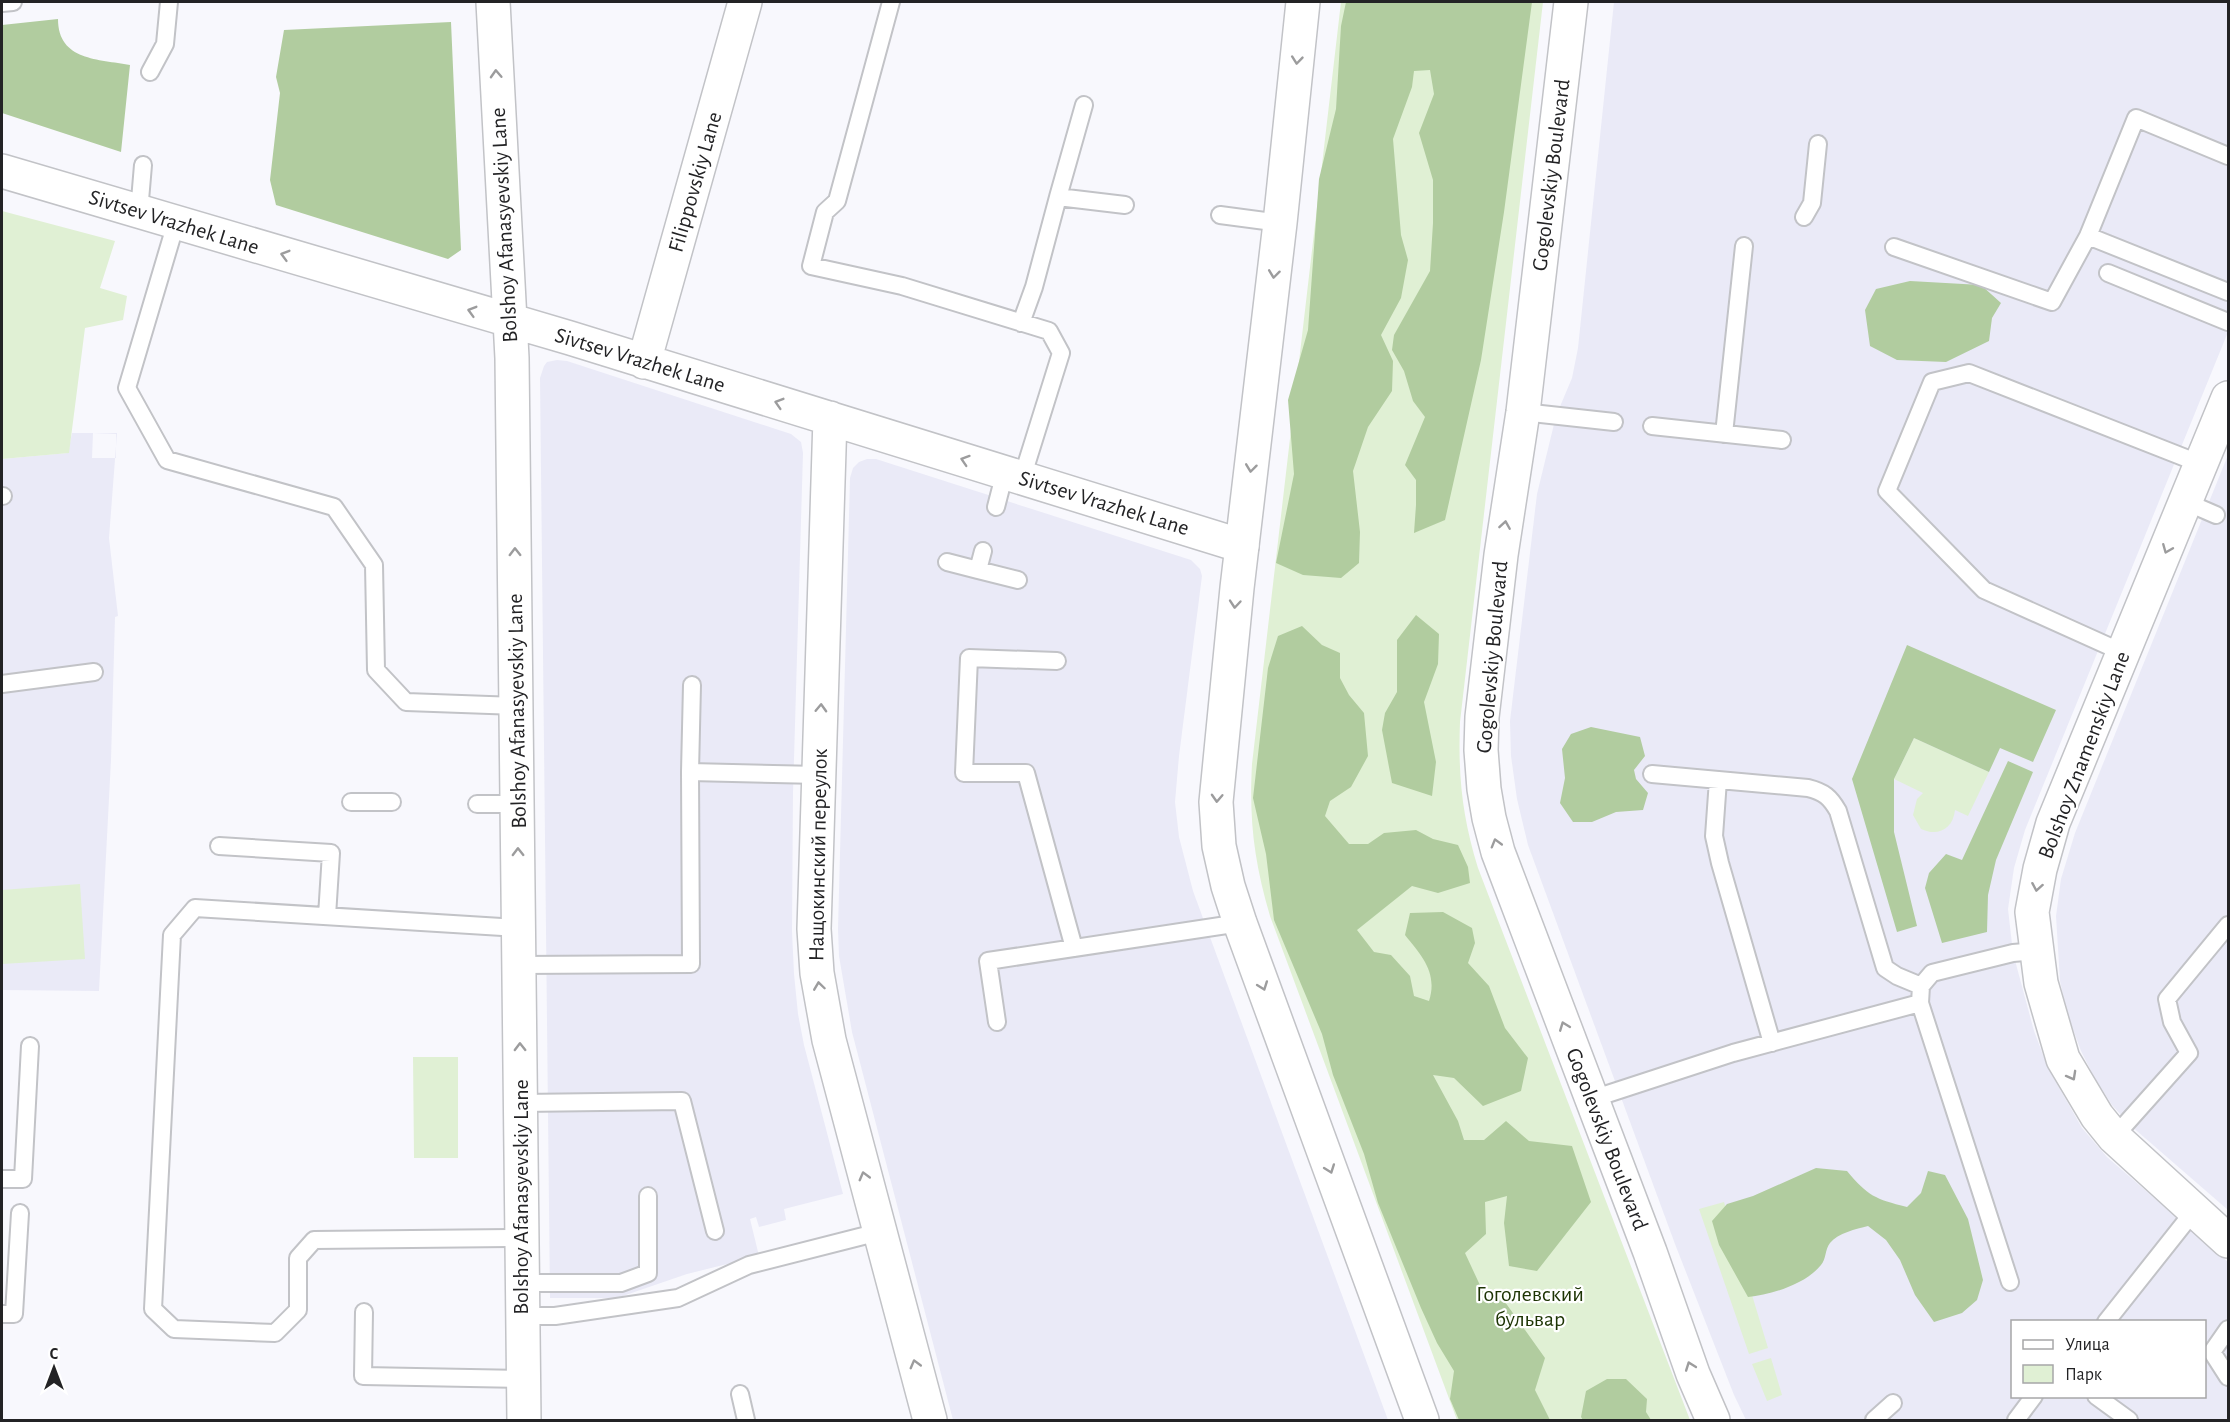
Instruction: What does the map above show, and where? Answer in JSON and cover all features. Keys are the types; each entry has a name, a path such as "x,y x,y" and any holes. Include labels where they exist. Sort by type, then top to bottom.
{"street":[{"name":"Bolshoy Afanasyevskiy Lane","path":"493,2 512,370 524,1420"},
{"name":"Filippovskiy Lane","path":"644,362 745,2"},
{"path":"1303,2 1242,546 1216,802 1219,846 1228,886 1240,923 1422,1420"},
{"name":"Gogolevskiy Boulevard","path":"1571,2 1522,412 1501,555 1480,750 1484,789 1498,852 1650,1252 1693,1374 1713,1420"},
{"name":"Sivtsev Vrazhek Lane","path":"2,171 509,322 570,338 1242,546"},
{"name":"Bolshoy Znamenskiy Lane","path":"2229,398 2053,823 2040,869 2032,912 2045,1001 2063,1059 2097,1116 2114,1137 2194,1212 2229,1241"},
{"name":"Нащокинский переулок","path":"830,418 814,929 817,973 829,1040 930,1420"}],"lane":[{"path":"2,3 13,2"},
{"path":"150,72 165,44 169,2"},
{"path":"891,2 837,201 825,212 811,266 902,286 1049,332 1061,353 1014,475 996,507"},
{"path":"1021,323 1034,287 1084,105"},
{"path":"1894,247 2052,302 2088,236 2136,118 2229,156"},
{"path":"1804,218 1812,203 1818,144"},
{"path":"139,212 143,165"},
{"path":"1058,197 1125,205"},
{"path":"1220,216 1280,223"},
{"path":"176,223 127,388 168,460 334,507 374,565 376,670 406,702 517,706"},
{"path":"2088,236 2229,292"},
{"path":"1724,434 1744,246"},
{"path":"2108,273 2229,322"},
{"path":"2124,653 1984,590 1887,492 1932,382 1969,373 2201,465"},
{"path":"1522,412 1614,422"},
{"path":"1652,426 1782,440"},
{"path":"2186,502 2216,514"},
{"path":"978,570 983,551"},
{"path":"947,562 1018,580"},
{"path":"1057,662 969,658 964,773 1026,773 1074,948"},
{"path":"2,684 94,672"},
{"path":"519,965 691,964 692,685"},
{"path":"690,772 819,775"},
{"path":"1652,774 1808,788 1822,791 1831,798 1838,811 1885,968 1921,986"},
{"path":"1718,780 1714,836 1772,1043"},
{"path":"351,802 392,802"},
{"path":"477,804 518,804"},
{"path":"219,846 331,853 327,916"},
{"path":"519,928 195,908 172,936 153,1309 174,1329 275,1333 298,1310 297,1258 314,1240 522,1238"},
{"path":"997,1022 988,961 1240,923"},
{"path":"2114,1137 2189,1053 2172,1022 2167,999 2229,925"},
{"path":"2010,1282 1920,1003 1921,986 1932,973 2013,953 2037,951"},
{"path":"1592,1099 1772,1043 1920,1003"},
{"path":"2,1179 23,1179 30,1046"},
{"path":"521,1103 682,1101 715,1231"},
{"path":"522,1283 621,1283 648,1273 648,1196"},
{"path":"2108,1320 2194,1212"},
{"path":"2,1314 14,1314 20,1213"},
{"path":"522,1316 555,1316 678,1298 749,1266 879,1232"},
{"path":"364,1312 363,1376 524,1379"},
{"path":"2229,1329 2212,1352 2229,1377"},
{"path":"740,1394 746,1420"},
{"path":"2016,1420 2032,1398"},
{"path":"2099,1398 2129,1420"},
{"path":"1874,1420 1893,1402"}],"shaded area":[{"path":"1614,2 2228,2 2228,332 2025,830 2014,868 2008,909 2013,953 2034,1031 2048,1068 2082,1128 2107,1157 2228,1262 2228,1420 1746,1420 1675,1244 1528,845 1517,799 1511,756 1510,721 1537,494 1556,416 1572,378 1578,348"},
{"path":"567,361 791,434 801,442 803,453 793,793 794,974 804,1045 843,1194 784,1209 786,1220 759,1227 756,1217 750,1219 759,1256 687,1274 617,1298 550,1298 540,378 547,362"},
{"path":"72,433 93,433 92,458 115,458 109,538 118,616 115,617 111,760 99,991 2,990 2,459 68,453"},
{"path":"2228,455 2228,1210 2130,1125 2112,1105 2094,1077 2081,1051 2067,1013 2060,981 2056,916 2061,879 2075,833"},
{"path":"876,459 1191,560 1200,569 1202,576 1175,802 1179,837 1193,891 1388,1420 953,1420 852,1032 839,956 850,478 853,468 859,462"}],"green space":[{"name":"Гоголевский бульвар","path":"1341,2 1543,2 1460,722 1462,796 1478,868 1690,1420 1457,1420 1270,916 1265,896 1254,840 1251,804 1252,764"},
{"path":"1346,2 1532,2 1504,212 1481,360 1445,520 1414,533 1416,480 1405,465 1425,417 1413,401 1404,371 1392,350 1394,335 1430,271 1433,180 1419,133 1434,94 1430,70 1414,71 1412,87 1393,139 1401,235 1408,260 1401,298 1381,335 1393,361 1392,391 1368,427 1353,471 1360,532 1359,563 1341,578 1303,575 1276,563 1294,474 1288,400 1308,330 1319,179 1336,109 1341,26"},
{"path":"58,19 60,33 65,43 82,56 130,65 121,152 2,113 2,25"},
{"path":"451,22 461,250 448,259 276,205 270,180 280,93 276,77 284,30"},
{"path":"2,211 115,241 100,288 127,296 123,320 85,328 69,453 2,459"},
{"path":"1910,281 1981,285 2001,303 1992,318 1989,341 1946,362 1897,360 1870,346 1865,310 1876,289"},
{"path":"1416,615 1439,634 1438,664 1424,702 1436,762 1432,796 1392,783 1382,730 1385,713 1397,692 1397,640"},
{"path":"1302,626 1322,645 1340,653 1340,678 1349,695 1364,713 1368,756 1351,787 1330,801 1325,816 1349,844 1368,844 1384,833 1416,830 1433,839 1458,845 1468,867 1470,883 1438,893 1412,886 1357,930 1374,952 1391,955 1410,976 1414,996 1429,1001 1430,973 1427,965 1405,935 1410,913 1443,912 1472,928 1475,943 1468,963 1489,986 1505,1028 1528,1058 1521,1091 1483,1106 1454,1078 1433,1075 1458,1121 1464,1140 1484,1140 1506,1121 1529,1141 1572,1146 1591,1202 1537,1271 1509,1266 1504,1223 1507,1196 1485,1202 1486,1234 1465,1253 1485,1296 1505,1302 1545,1358 1535,1390 1550,1420 1459,1420 1450,1399 1454,1371 1437,1343 1421,1308 1378,1203 1364,1154 1333,1075 1322,1034 1274,920 1266,854 1253,798 1268,668 1278,636"},
{"path":"1907,645 2056,710 2033,762 2000,748 1989,772 1914,738 1894,779 1894,832 1917,926 1897,932 1852,779"},
{"path":"1591,727 1640,737 1645,756 1634,770 1636,779 1648,793 1643,810 1616,812 1592,822 1573,822 1560,803 1565,778 1562,749 1571,734"},
{"path":"1914,738 1989,772 1968,816 1955,810 1951,822 1939,832 1921,829 1913,815 1917,799 1923,793 1894,779"},
{"path":"2008,761 2033,772 1996,860 1988,895 1987,932 1942,943 1925,888 1929,873 1946,854 1962,860"},
{"path":"80,884 85,959 2,964 2,890"},
{"path":"413,1057 458,1057 458,1158 414,1158"},
{"path":"1816,1168 1847,1171 1873,1195 1887,1202 1907,1207 1921,1193 1928,1171 1945,1175 1968,1219 1983,1280 1977,1300 1962,1313 1934,1322 1915,1295 1900,1260 1886,1240 1868,1226 1847,1232 1833,1240 1828,1245 1823,1263 1806,1278 1777,1291 1748,1297 1719,1245 1712,1221 1727,1204 1753,1196"},
{"path":"1724,1202 1768,1348 1749,1354 1699,1209"},
{"path":"1771,1358 1782,1395 1767,1401 1752,1364"},
{"path":"1607,1379 1626,1379 1647,1399 1646,1412 1651,1420 1583,1420 1581,1417 1586,1391"}]}
